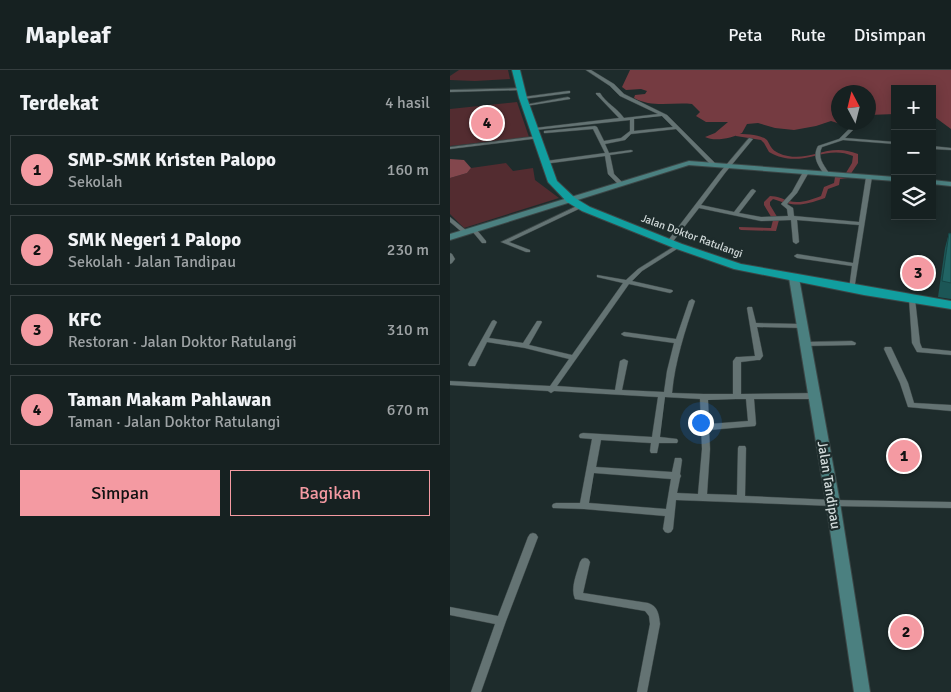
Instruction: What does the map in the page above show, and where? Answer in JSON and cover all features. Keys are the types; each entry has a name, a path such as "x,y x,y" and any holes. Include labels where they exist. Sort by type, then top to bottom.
{"highway":[{"name":"Jalan Doktor Ratulangi","path":"516,70 553,182 571,200 581,206 674,245 726,264 852,289 951,305"}],"street":[{"path":"588,70 612,84 619,94 663,115 713,164"},
{"path":"450,91 524,97 568,98"},
{"path":"524,97 568,92"},
{"path":"598,94 615,109 622,119"},
{"path":"618,98 626,97"},
{"path":"604,101 611,100"},
{"path":"450,148 622,119 663,115"},
{"path":"603,143 623,139 630,133 632,118"},
{"path":"536,133 595,127 607,153 611,174 621,184"},
{"path":"630,133 675,128"},
{"path":"841,139 851,130"},
{"path":"550,390 627,282 674,245 698,206 751,139"},
{"path":"826,173 817,154 820,146 841,139 891,143"},
{"path":"936,147 951,149"},
{"path":"546,163 631,151"},
{"path":"450,237 684,164 729,165 891,179"},
{"path":"796,242 790,208 785,204 797,189 806,172"},
{"path":"852,289 869,177"},
{"path":"936,182 951,184"},
{"path":"736,213 753,191"},
{"path":"528,251 504,241 565,216 581,206"},
{"path":"698,206 761,219 792,218 862,224"},
{"path":"450,218 484,242"},
{"path":"450,255 452,258 450,262"},
{"path":"797,256 855,265"},
{"path":"599,276 670,292"},
{"name":"Jalan Tandipau","path":"794,278 815,396 862,692"},
{"path":"912,299 916,343 920,350 951,353"},
{"path":"654,451 678,341 692,300"},
{"path":"737,397 737,360 739,358 757,358 759,356 750,308"},
{"path":"472,364 494,322"},
{"path":"525,346 539,322"},
{"path":"754,325 802,326"},
{"path":"624,334 678,341"},
{"path":"485,339 525,346 573,358"},
{"path":"805,344 852,343"},
{"path":"888,349 904,383 911,405 951,408"},
{"path":"618,393 624,361"},
{"path":"450,383 665,395 750,398 815,396"},
{"path":"702,496 706,449 704,396"},
{"path":"705,427 752,424 750,398"},
{"path":"583,436 674,441"},
{"path":"584,506 598,436"},
{"path":"742,448 742,499"},
{"path":"668,529 678,460"},
{"path":"591,470 677,476"},
{"path":"673,496 832,503 951,505"},
{"path":"556,506 584,506 670,513"},
{"path":"476,692 533,537"},
{"path":"586,562 578,589 578,596 648,607 654,614 655,624 642,692"},
{"path":"450,612 501,621"}],"shaded area":[{"path":"459,70 508,70 510,79 450,80 450,76"},
{"path":"630,70 951,70 951,129 936,118 936,85 891,85 891,114 876,115 876,85 831,85 831,121 794,130 775,128 758,123 747,124 742,133 724,139 705,137 715,133 728,122 706,122 696,116 700,112 692,104 655,104 641,101 634,98 635,95 645,94 647,91 641,89 626,90 622,87"},
{"path":"517,102 529,137 450,146 450,109"},
{"path":"450,159 464,160 471,168 467,173 450,178"},
{"path":"506,163 513,171 533,168 535,180 559,198 464,228 450,214 450,178 467,173 471,168"}],"building":[{"path":"949,233 951,234 951,283 942,281"}],"waterway":[{"path":"738,135 763,139 771,151 790,158 832,151 848,152 856,155 855,163 846,177 837,178 837,184 826,188 823,197 806,203 796,204 772,197 767,202 767,205 776,220 774,230 741,228"}],"place":[{"name":"Taman Makam Pahlawan","path":"487,123"},
{"name":"KFC","path":"918,273"},
{"name":"SMP-SMK Kristen Palopo","path":"904,456"},
{"name":"SMK Negeri 1 Palopo","path":"906,632"}]}
